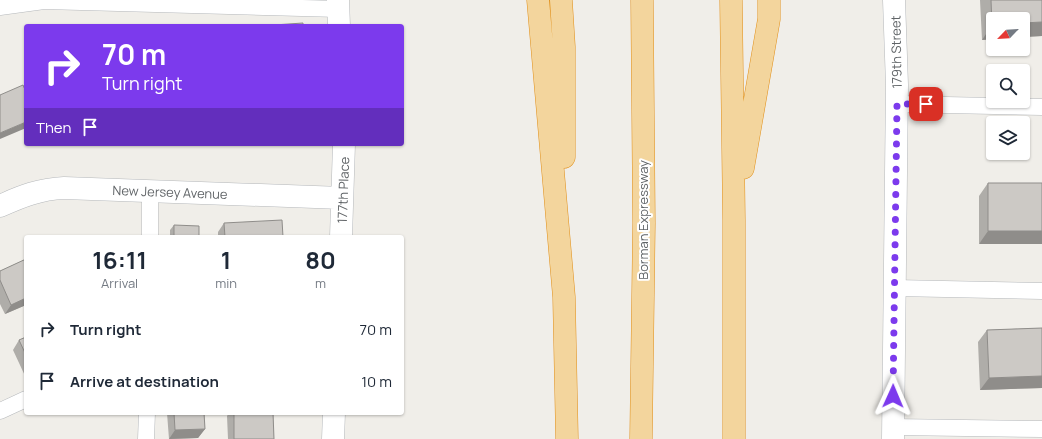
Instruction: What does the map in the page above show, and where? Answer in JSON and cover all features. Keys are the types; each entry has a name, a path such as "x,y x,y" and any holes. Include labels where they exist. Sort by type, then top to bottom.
{"highway":[{"path":"538,0 564,297"},
{"path":"561,0 564,47 564,297 567,439"},
{"name":"Borman Expressway","path":"641,439 644,223 642,0"},
{"path":"731,0 734,220 734,439"},
{"path":"734,220 769,19 769,0"}],"street":[{"name":"179th Street","path":"893,433 897,104 894,0"},
{"name":"177th Place","path":"341,235 344,146"},
{"name":"New Jersey Avenue","path":"0,206 31,193 49,189 64,188 342,198"},
{"path":"333,439 334,415"}],"lane":[{"path":"0,6 44,1 339,12"},
{"path":"897,104 1042,107"},
{"path":"150,191 150,235"},
{"path":"894,288 1042,291"},
{"path":"0,411 24,400"},
{"path":"146,439 147,415"},
{"path":"893,433 1033,432"}],"building":[{"path":"991,0 1042,0 1042,22 1030,23 1030,12 991,12"},
{"path":"23,85 24,87 24,123 0,133 0,95"},
{"path":"988,183 1042,183 1042,231 988,231"},
{"path":"282,220 283,235 225,235 224,223"},
{"path":"174,225 199,226 199,235 174,235"},
{"path":"24,260 24,299 11,305 0,280 0,271"},
{"path":"1042,328 1042,376 989,378 987,330"},
{"path":"24,338 24,351 19,340"},
{"path":"174,415 204,415 205,429 175,430"},
{"path":"234,415 273,415 274,439 234,439"}],"route":[{"path":"893,396 897,104 926,104"}]}
